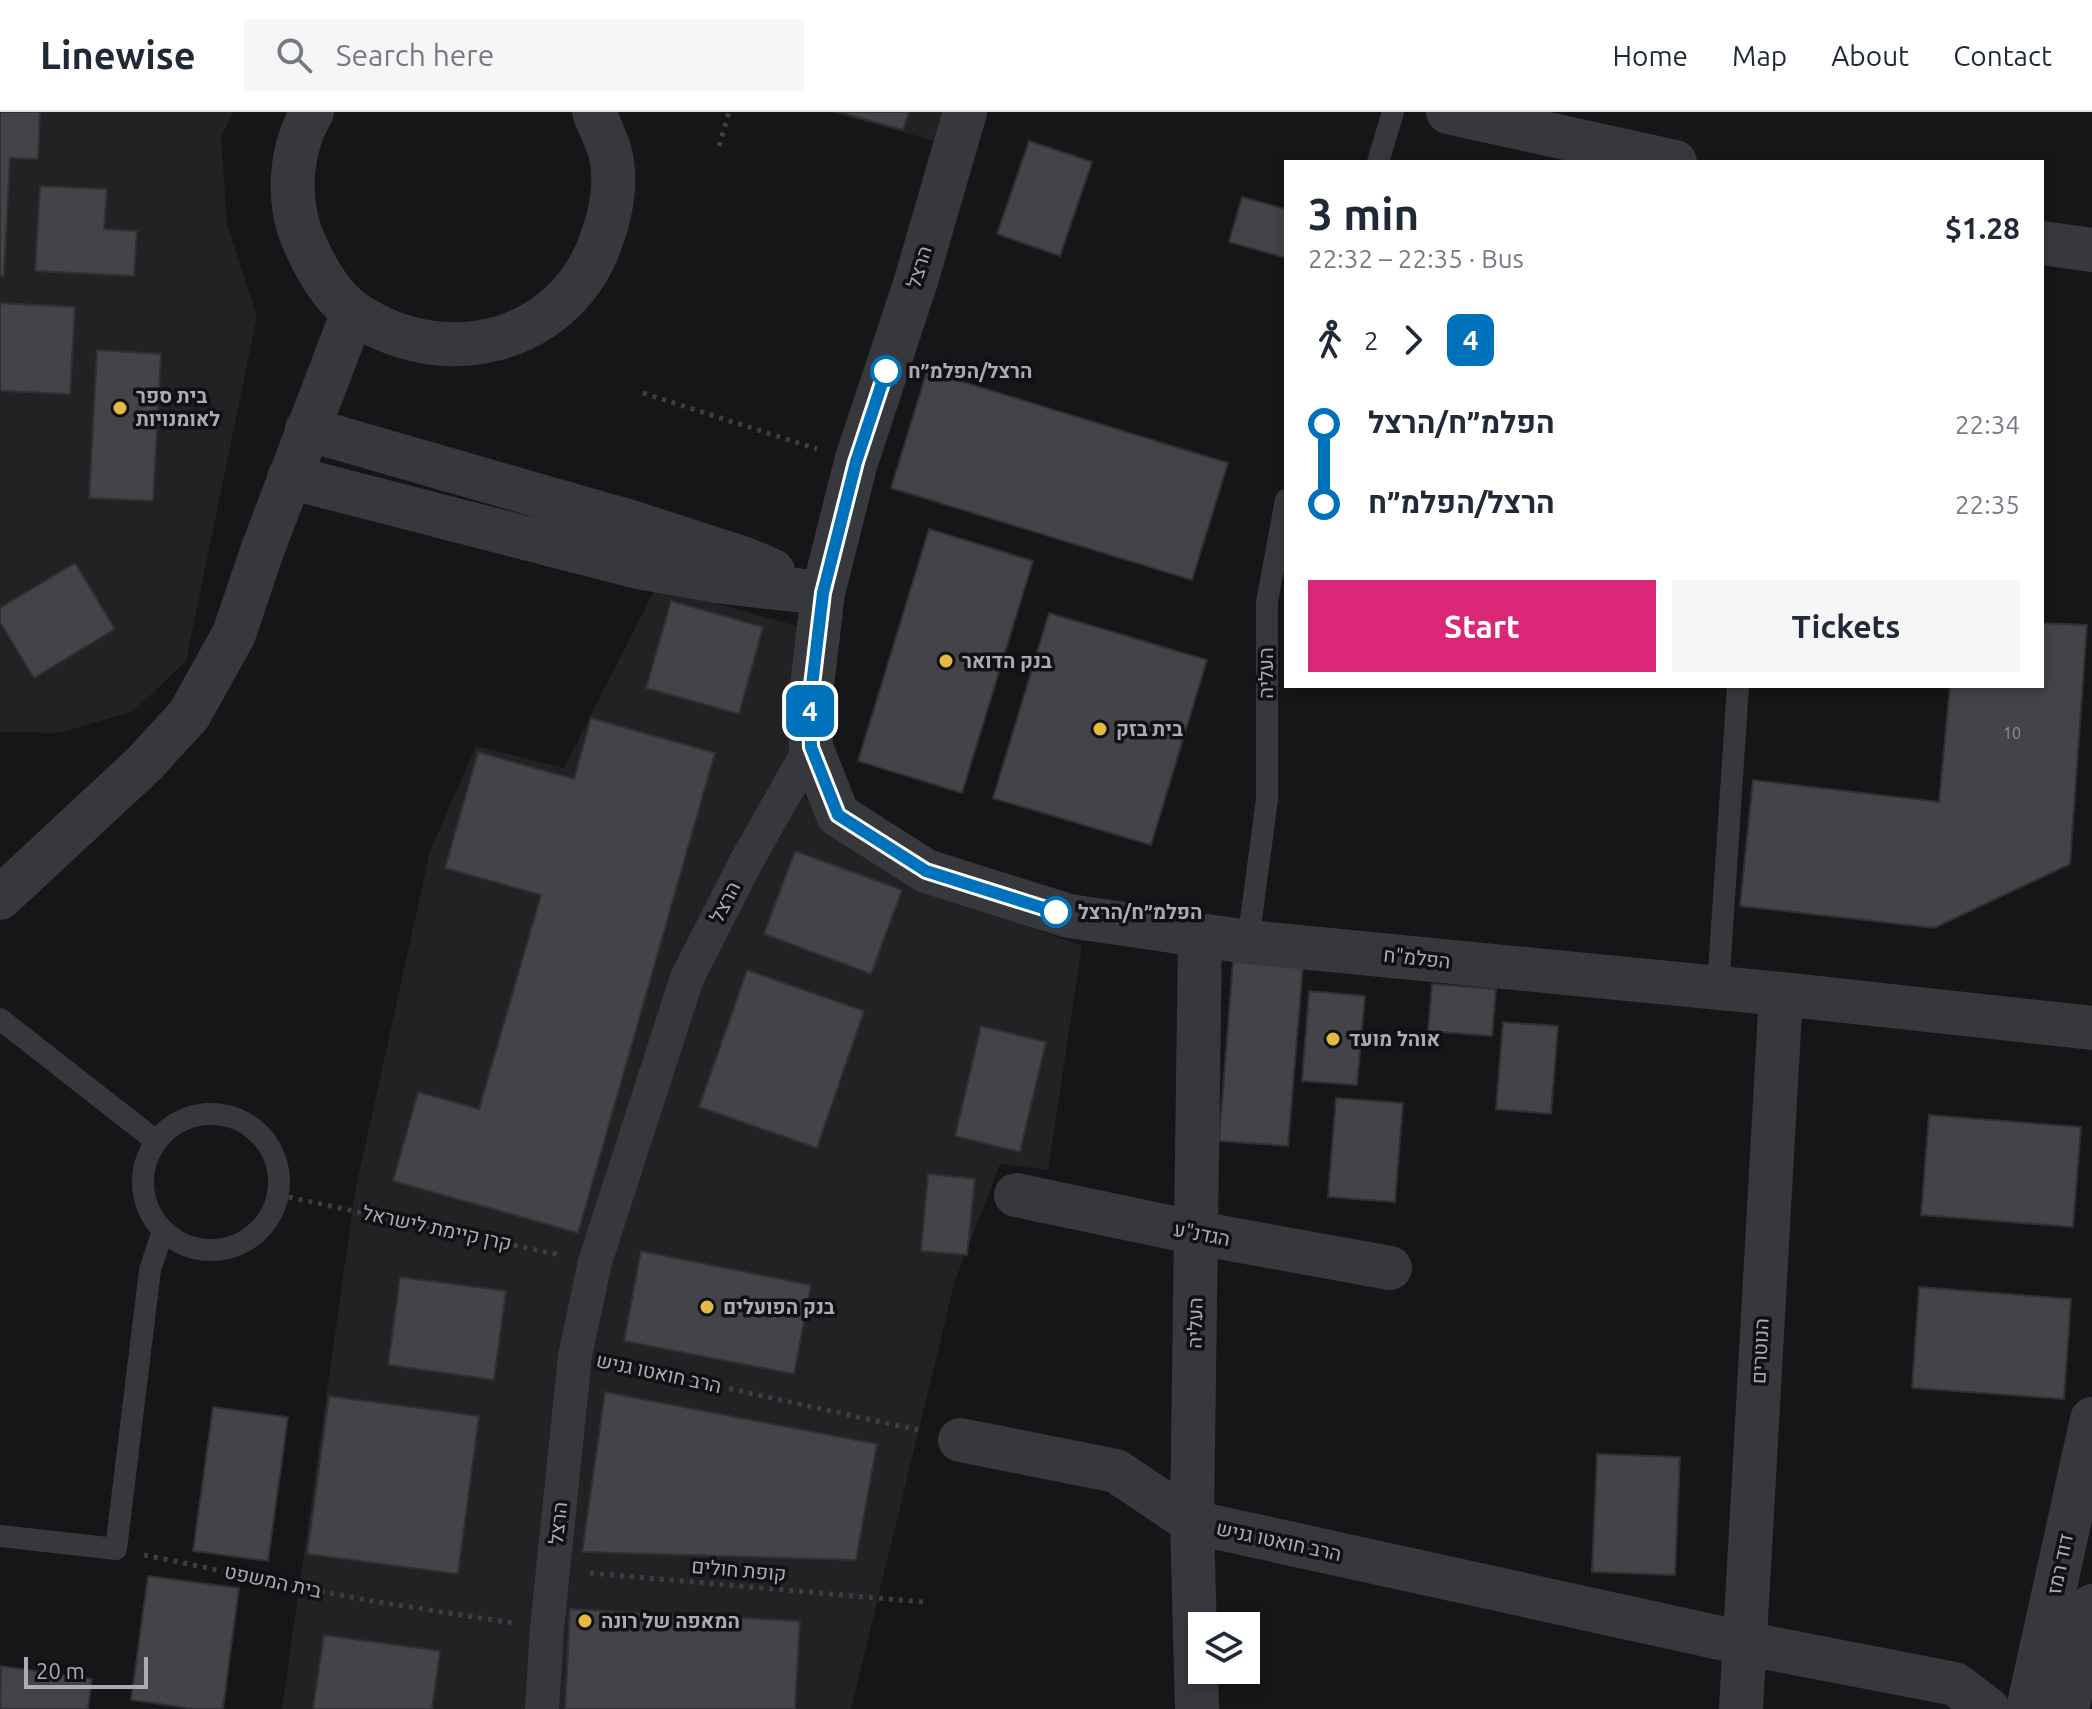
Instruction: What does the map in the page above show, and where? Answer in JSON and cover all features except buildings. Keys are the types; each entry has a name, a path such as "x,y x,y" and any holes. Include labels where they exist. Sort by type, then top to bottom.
{"street":[{"path":"312,112 302,129 292,179 298,229 319,275 353,312 403,339 458,346 513,335 560,305 595,262 612,209 610,153 594,112"},
{"name":"הרצל","path":"542,1709 547,1628 575,1356 595,1262 687,978 746,862 811,747 810,702 823,593 856,462 916,281 965,112"},
{"path":"1448,112 1666,160"},
{"path":"2044,243 2092,250"},
{"path":"0,898 144,764 189,715 234,634 289,477 353,312"},
{"path":"307,429 648,527 745,559 823,593"},
{"path":"289,477 638,567 723,582 823,593"},
{"name":"הפלמ\"ח","path":"811,747 838,815 926,871 1069,916 1248,942 2092,1028"},
{"name":"העליה","path":"1197,1709 1192,1522 1200,936"},
{"name":"הנוטרים","path":"1741,1709 1781,994"},
{"name":"הגדנ\"ע","path":"1016,1195 1197,1233 1390,1268"},
{"name":"דוד רמז","path":"2028,1709 2092,1419"},
{"name":"הרב חואטו גניש","path":"960,1440 1116,1471 1192,1522 1743,1643 1955,1684 1988,1709"},
{"name":"דוד רמז","path":"2067,1709 2092,1606"}],"lane":[{"path":"1379,160 1393,112"},
{"name":"העליה","path":"1248,942 1267,799 1267,602 1284,511"},
{"path":"1718,988 1738,688"},
{"path":"0,1019 156,1141"},
{"path":"217,1114 239,1119 259,1132 272,1150 280,1172 279,1195 272,1215 259,1232 242,1244 222,1250 201,1250 181,1244 163,1231 151,1216 144,1197 142,1178 146,1159 156,1141 172,1125 194,1116 217,1114"},
{"path":"0,1536 116,1549 150,1270 163,1231"}],"path":[{"path":"719,146 729,112"},
{"path":"643,393 856,462"},
{"name":"קרן קיימת לישראל","path":"279,1195 595,1262"},
{"name":"הרב חואטו גניש","path":"575,1356 834,1410 960,1440"},
{"name":"בית המשפט","path":"116,1549 360,1599 547,1628"},
{"name":"קופת חולים","path":"553,1570 923,1602"}],"shaded area":[{"name":"בית ספר לאומנויות","path":"0,112 233,112 221,138 227,224 257,316 186,661 134,711 59,733 0,732"},
{"path":"830,112 944,112 935,141"},
{"path":"656,587 830,635 805,798 921,887 1082,946 1048,1170 1000,1164 955,1281 851,1709 282,1709 355,1192 430,851 476,746 564,768"}],"bus line":[{"name":"4","path":"886,371 856,462 823,593 810,702 811,747 838,815 926,871 1056,912"}],"place":[{"name":"הרצל/הפלמ״ח","path":"886,371"},
{"name":"בית ספר לאומנויות","path":"120,408"},
{"name":"בנק הדואר","path":"946,661"},
{"name":"בית בזק","path":"1100,729"},
{"name":"הפלמ״ח/הרצל","path":"1056,912"},
{"name":"אוהל מועד","path":"1333,1039"},
{"name":"בנק הפועלים","path":"707,1307"},
{"name":"המאפה של רונה","path":"585,1621"}]}
